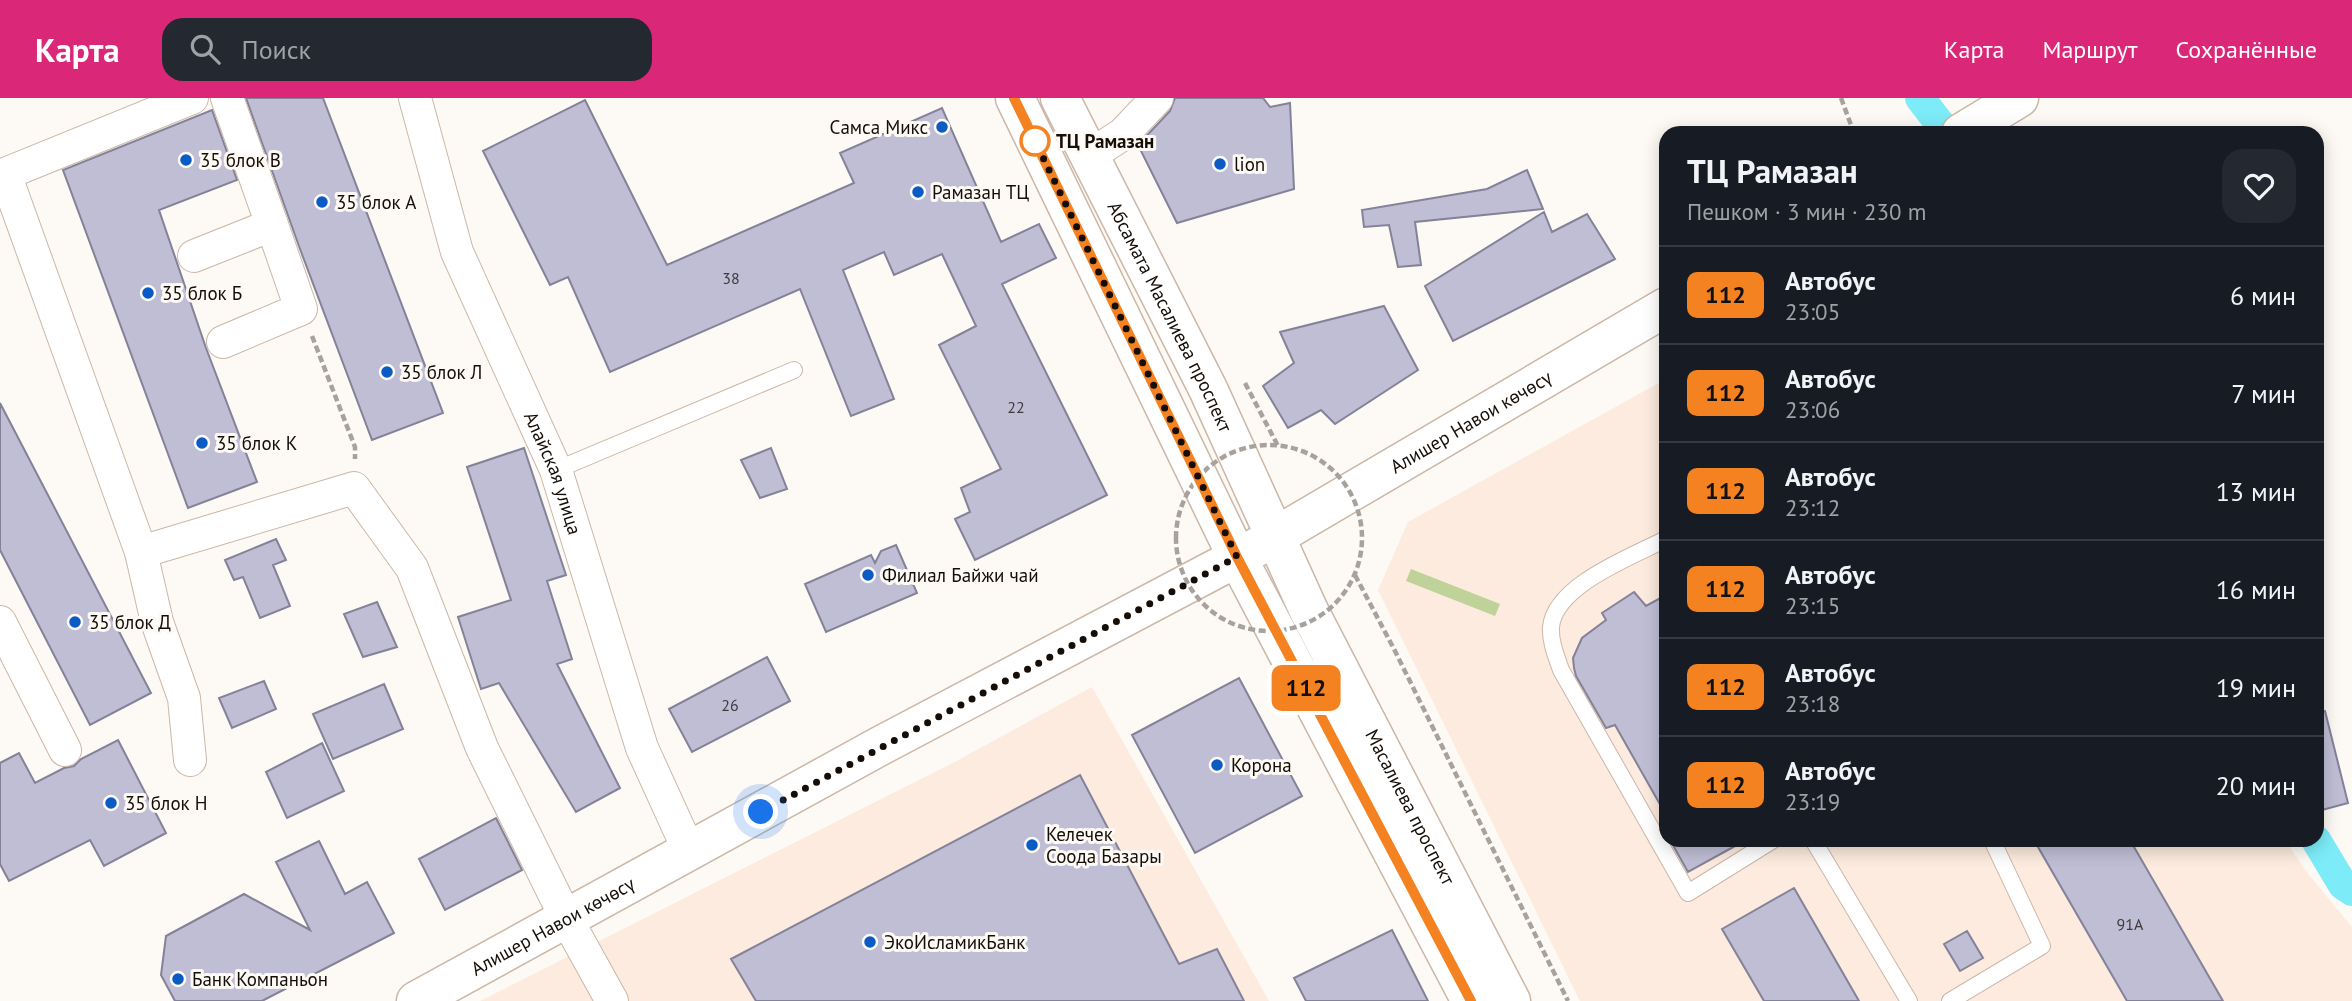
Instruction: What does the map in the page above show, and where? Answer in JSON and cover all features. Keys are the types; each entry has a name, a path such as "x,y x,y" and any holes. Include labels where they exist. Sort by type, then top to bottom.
{"main road":[{"name":"Масалиева проспект","path":"1014,98 1237,557 1471,1001"},
{"name":"Абсамата Масалиева проспект","path":"1060,98 1208,389 1276,536"},
{"path":"1973,126 2019,98"},
{"name":"Алишер Навои көчөсү","path":"416,1001 892,740 1276,536 1659,311"},
{"name":"Масалиева проспект","path":"1276,536 1310,611 1511,1001"}],"street":[{"path":"190,760 184,698 157,622 141,552 2,175 192,98"},
{"path":"223,342 301,309 227,98"},
{"name":"Алайская улица","path":"415,98 457,252 556,470 642,748 689,851"},
{"path":"1089,156 1123,134 1157,98"},
{"path":"194,256 272,225"},
{"path":"141,552 354,488 412,568 482,748 566,918 612,1001"},
{"path":"0,622 65,750"}],"lane":[{"path":"556,470 794,370"},
{"path":"1659,543 1595,576 1570,594 1558,609 1551,625 1552,640 1561,670 1659,842"},
{"path":"1662,847 1688,893 1762,847"},
{"path":"1817,847 1909,1001"},
{"path":"1950,1001 2042,946 1995,847"}],"path":[{"path":"1841,98 1851,126"},
{"path":"301,309 355,447 354,488"},
{"path":"1243,379 1278,446"},
{"path":"1261,445 1298,449 1316,457 1344,482 1354,500 1362,527 1361,556 1355,575 1342,597 1324,614 1302,626 1277,632 1252,631 1233,625 1207,608 1187,585 1179,566 1175,546 1176,526 1188,490 1212,464 1227,455 1261,445"},
{"path":"1355,575 1401,661 1568,1001"}],"shaded area":[{"path":"1659,383 1659,847 2290,847 2352,927 2352,1001 1580,1001 1378,590 1408,522"},
{"path":"1092,687 1269,1001 480,1001 951,764"}],"green space":[{"path":"1411,569 1500,604 1495,616 1406,581"}],"building":[{"name":"35 блок А","path":"246,98 323,98 443,413 372,440"},
{"name":"lion","path":"1175,98 1263,98 1270,107 1290,103 1294,189 1177,223 1138,145 1170,111"},
{"path":"585,100 667,265 854,183 840,153 942,108 1001,242 1039,224 1056,258 1002,284 1107,495 975,560 955,519 970,512 961,488 1001,469 939,345 976,326 942,254 894,275 884,252 843,270 894,399 851,416 800,289 610,372 568,277 550,285 483,151"},
{"path":"212,110 237,180 159,210 206,348 257,482 188,508 63,170"},
{"path":"1527,170 1543,209 1415,222 1421,265 1398,267 1389,225 1364,227 1362,210 1487,189"},
{"path":"1544,212 1552,232 1587,214 1615,259 1453,341 1425,286"},
{"path":"1384,306 1418,370 1335,424 1321,410 1288,428 1263,386 1294,363 1280,332"},
{"name":"35 блок Д","path":"0,403 151,693 90,725 0,550"},
{"path":"524,448 566,575 547,581 572,659 557,664 620,788 576,812 499,683 481,689 458,617 511,600 467,467"},
{"path":"771,448 787,489 760,498 741,460"},
{"path":"276,539 286,560 273,565 290,606 260,618 243,577 234,580 225,560"},
{"name":"Филиал Байжи чай","path":"896,545 917,593 826,632 805,584 871,555 875,563 881,551"},
{"path":"1634,592 1646,606 1659,599 1659,803 1615,725 1606,728 1576,676 1573,658 1582,638 1606,620 1602,613"},
{"path":"377,602 397,647 363,657 344,614"},
{"path":"767,657 790,701 692,752 669,709"},
{"name":"Корона","path":"1239,678 1302,796 1195,853 1132,735"},
{"path":"264,681 276,709 232,728 219,698"},
{"path":"384,684 403,729 333,759 313,714"},
{"path":"2324,711 2348,803 2324,809"},
{"path":"118,740 166,833 104,866 90,840 9,881 0,864 0,763 19,753 35,783 64,768 74,766 81,759"},
{"path":"322,743 344,791 287,818 266,772"},
{"name":"Келечек Соода Базары","path":"1080,775 1179,964 1217,949 1244,1001 756,1001 731,959"},
{"path":"496,818 522,870 445,910 419,859"},
{"path":"319,841 345,894 367,882 394,933 262,1001 175,1001 161,975 166,936 244,894 310,930 276,862"},
{"path":"1674,847 1733,847 1688,872"},
{"path":"2038,847 2134,847 2223,1001 2127,1001"},
{"path":"1794,888 1859,1001 1764,1001 1722,929"},
{"path":"1392,930 1428,1001 1306,1001 1294,978"},
{"path":"1967,931 1983,958 1960,971 1944,944"}],"waterway":[{"path":"1920,98 1942,126"},
{"path":"2320,847 2343,885 2352,891"}],"bus line":[{"name":"112","path":"1014,98 1237,557 1471,1001"}],"place":[{"name":"Самса Микс","path":"942,127"},
{"name":"ТЦ Рамазан","path":"1035,141"},
{"name":"35 блок В","path":"186,160"},
{"name":"lion","path":"1220,164"},
{"name":"Рамазан ТЦ","path":"918,192"},
{"name":"35 блок А","path":"322,202"},
{"name":"35 блок Б","path":"148,293"},
{"name":"35 блок Л","path":"387,372"},
{"name":"35 блок К","path":"202,443"},
{"name":"Филиал Байжи чай","path":"868,575"},
{"name":"35 блок Д","path":"75,622"},
{"name":"Корона","path":"1217,765"},
{"name":"35 блок Н","path":"111,803"},
{"name":"Келечек Соода Базары","path":"1032,845"},
{"name":"ЭкоИсламикБанк","path":"870,942"},
{"name":"Банк Компаньон","path":"178,979"}],"route":[{"path":"761,812 1237,557 1035,141"}]}
